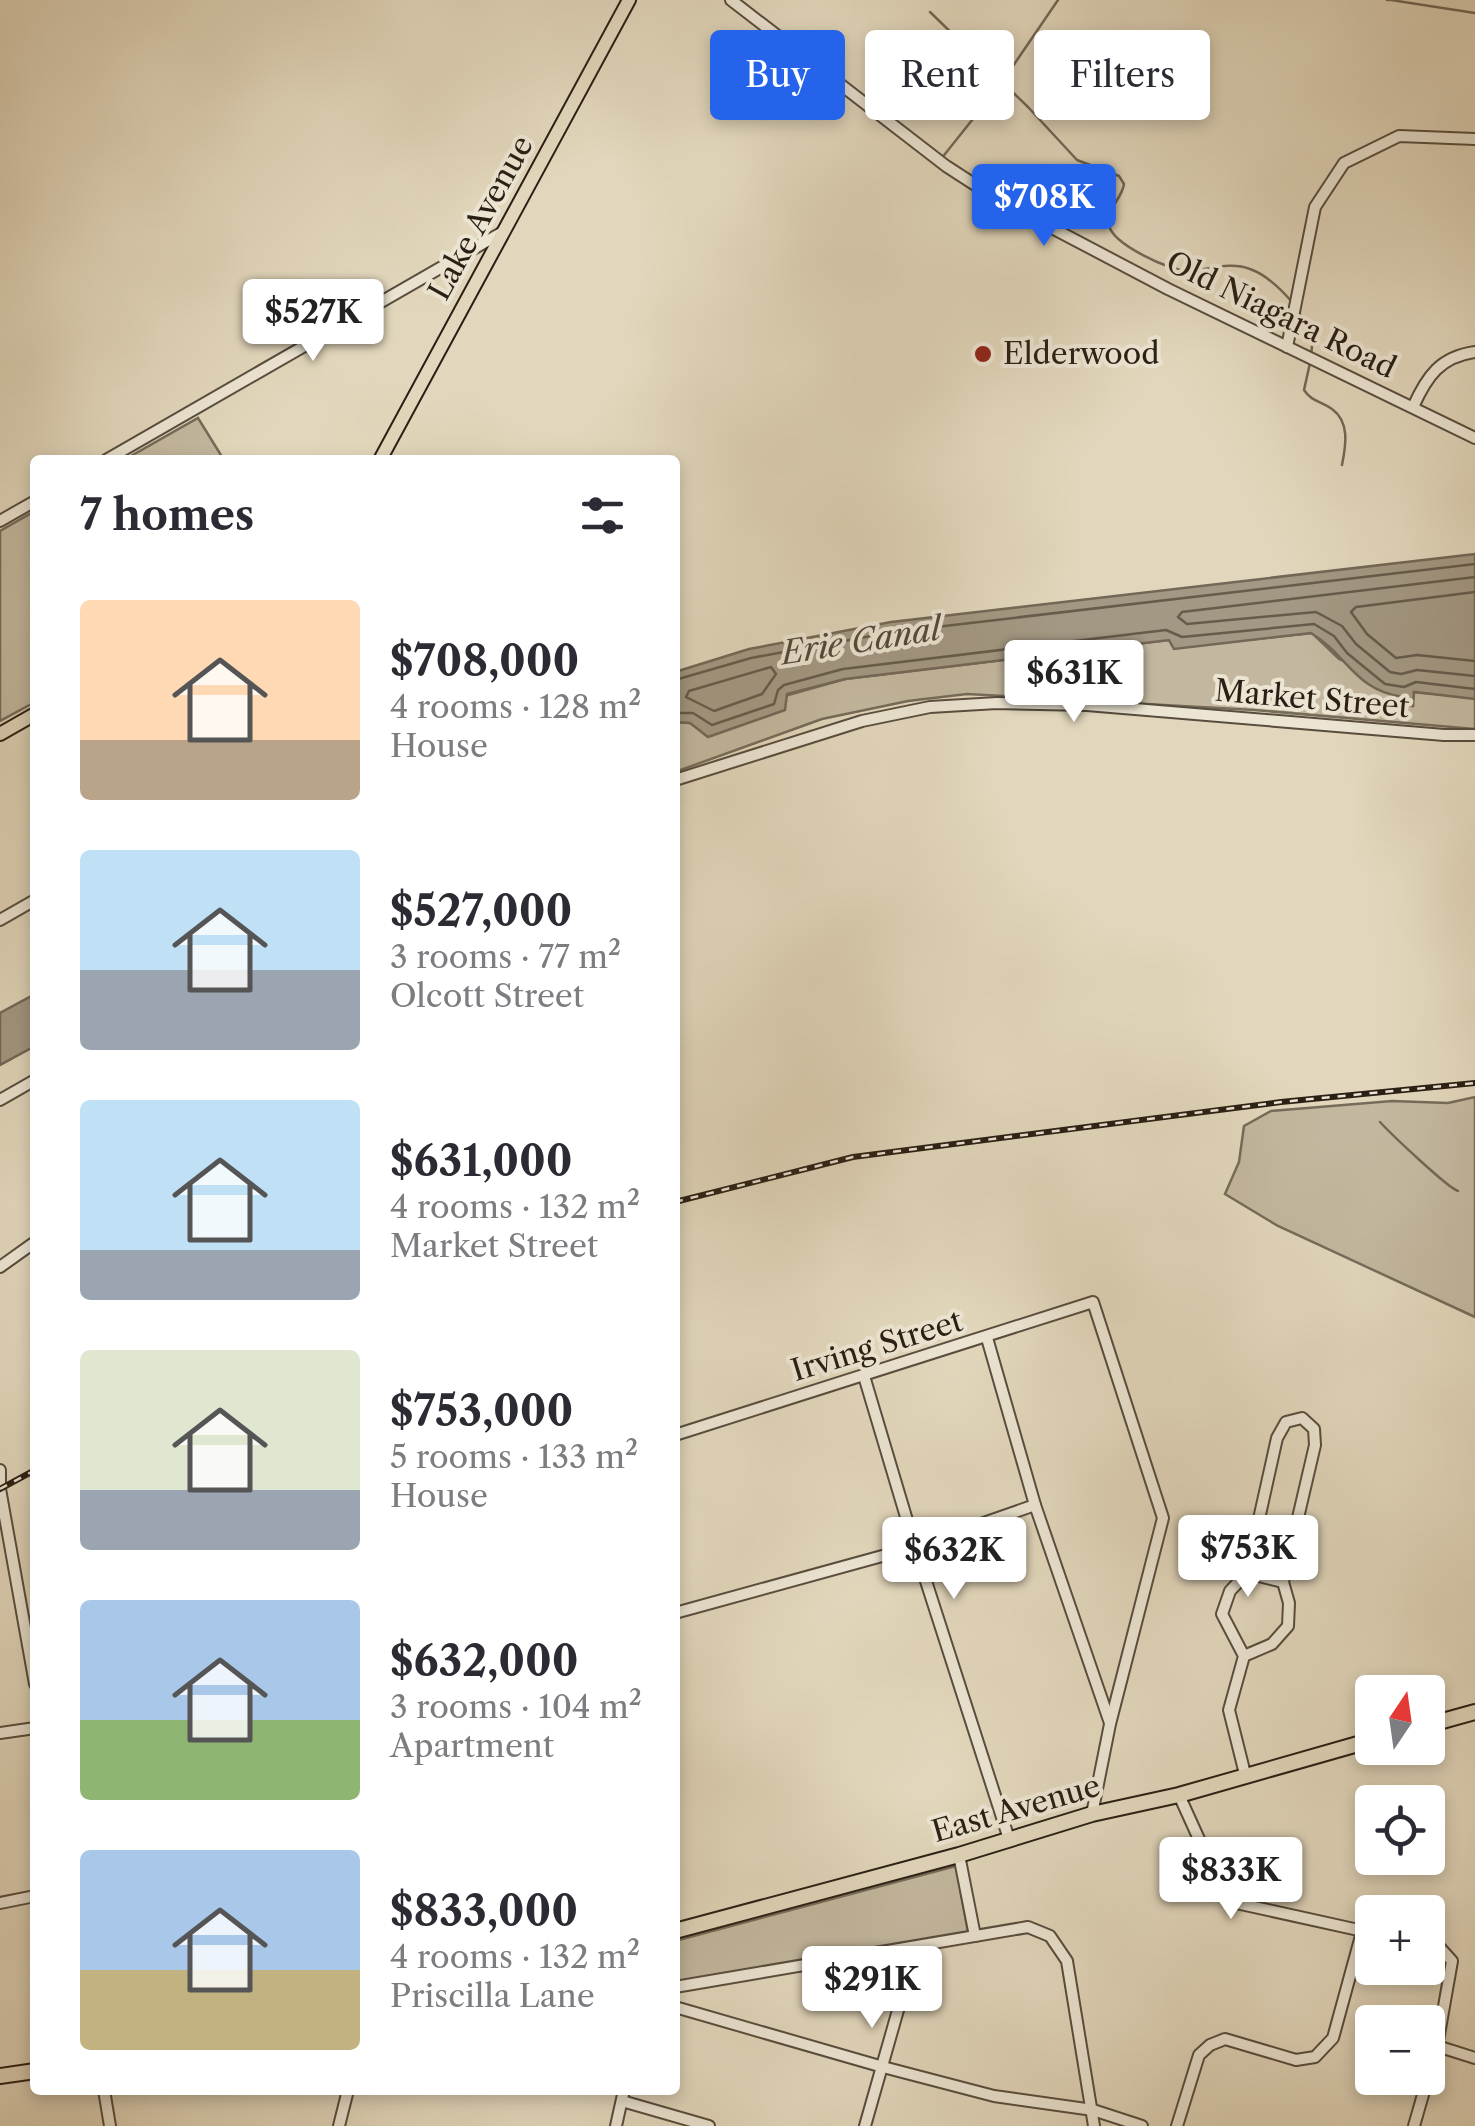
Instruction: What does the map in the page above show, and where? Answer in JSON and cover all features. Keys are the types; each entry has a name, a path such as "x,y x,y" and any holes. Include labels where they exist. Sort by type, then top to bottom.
{"highway":[{"path":"1445,1720 1475,1712"},
{"name":"East Avenue","path":"680,1929 1355,1745"},
{"path":"0,2076 30,2071"}],"main road":[{"name":"Lake Avenue","path":"383,455 629,0"},
{"path":"0,734 30,717"}],"street":[{"name":"Old Niagara Road","path":"731,0 987,193 1042,225 1475,438"},
{"path":"1287,346 1315,207 1344,162 1399,136 1475,138"},
{"path":"115,455 501,233"},
{"path":"1413,407 1428,377 1441,363 1475,352"},
{"path":"0,521 30,504"},
{"name":"Market Street","path":"680,778 862,721 930,707 997,703 1087,706 1475,735"},
{"path":"0,920 30,903"},
{"path":"0,1100 30,1083"},
{"path":"0,1267 30,1246"},
{"name":"Irving Street","path":"680,1433 1094,1302 1163,1518 1110,1724"},
{"path":"987,1338 1035,1505 1110,1724 1092,1814"},
{"path":"864,1376 1009,1839"},
{"path":"1244,1656 1272,1644 1288,1626 1289,1603 1283,1582 1315,1445 1314,1429 1302,1418 1286,1422 1277,1438 1246,1573 1230,1591 1222,1614 1244,1656 1229,1710 1245,1774"},
{"path":"0,1470 0,1489 30,1617"},
{"path":"680,1613 915,1547 1035,1505"},
{"path":"1246,1573 1283,1582"},
{"path":"0,1734 30,1729"},
{"path":"1178,1794 1228,1901 1355,1930"},
{"path":"959,1855 974,1936"},
{"path":"0,1903 30,1897"},
{"path":"680,1986 1028,1927 1050,1936 1067,1961 1094,2126"},
{"path":"865,2126 916,1947"},
{"path":"1444,2005 1452,1962 1445,1954"},
{"path":"1177,2126 1199,2055 1210,2045 1224,2039 1296,2060 1316,2057 1334,2038 1355,1971"},
{"path":"680,2008 994,2096 1093,2110 1142,2126"},
{"path":"1445,2049 1475,2058"},
{"path":"105,2095 110,2126"},
{"path":"339,2126 347,2095"},
{"path":"1414,2126 1423,2095"},
{"path":"616,2126 623,2096 708,2126"}],"shaded area":[{"path":"198,418 221,455 133,455"},
{"path":"30,514 30,705 0,721 0,531"},
{"path":"1312,633 1339,659 1413,692 1475,697 1475,729 1254,710 967,694 908,701 822,719 680,770 680,722 690,723 845,679 1169,640 1174,648"},
{"path":"1475,1097 1475,1317 1278,1226 1225,1194 1239,1162 1244,1126 1271,1111 1392,1101 1448,1103"},
{"path":"956,1866 968,1932 680,1981 680,1940"}],"water":[{"name":"Erie Canal","path":"1475,554 1475,699 1414,692 1413,706 1404,705 1403,697 1373,687 1311,633 1174,649 1169,640 845,679 787,694 785,710 708,737 690,723 680,722 680,670 749,649 891,622"},
{"path":"30,997 30,1049 0,1065 0,1013"}],"waterway":[{"path":"941,159 1000,85 1058,0"},
{"path":"1391,0 1475,13"},
{"path":"930,12 1077,160 1119,176 1124,184 1109,225 1120,240 1143,255 1180,270 1227,266 1250,269 1273,282 1292,302"},
{"path":"1299,312 1313,338 1311,355"},
{"path":"1310,363 1304,390 1342,420 1342,465"},
{"path":"1380,1122 1458,1191"}],"railway":[{"path":"680,1201 853,1157 1281,1102 1475,1083"},
{"path":"0,1489 30,1473"}],"place":[{"name":"Elderwood","path":"983,354"}]}
